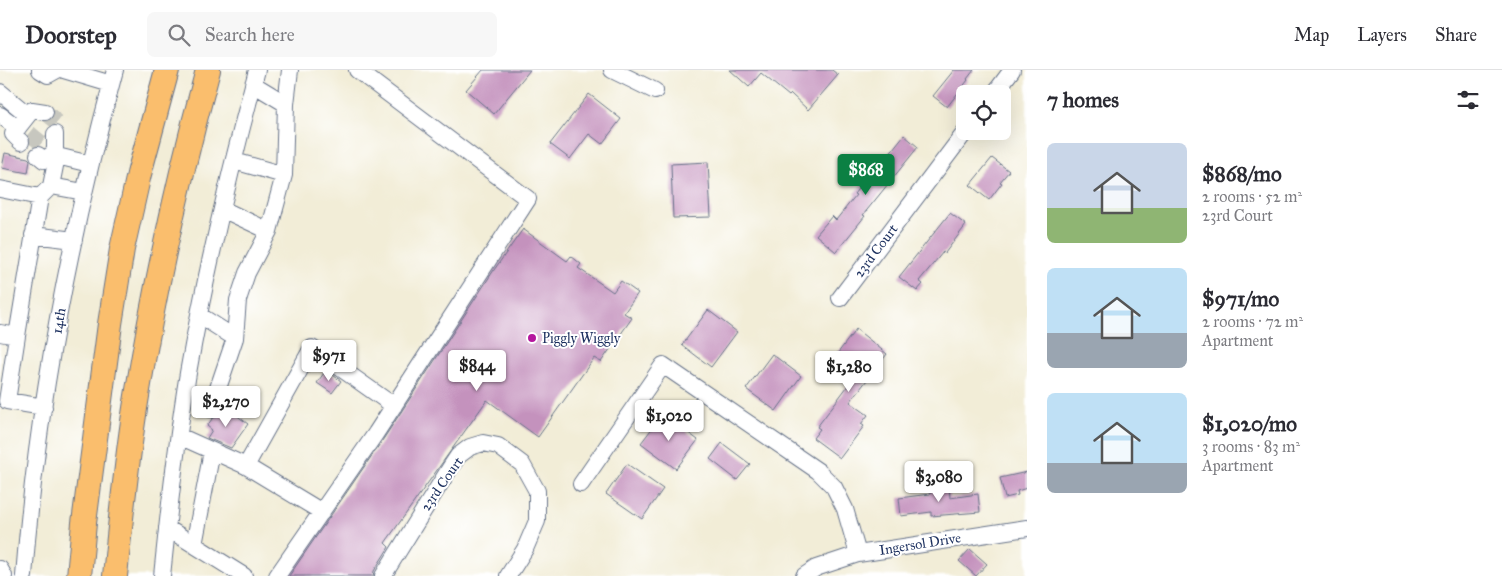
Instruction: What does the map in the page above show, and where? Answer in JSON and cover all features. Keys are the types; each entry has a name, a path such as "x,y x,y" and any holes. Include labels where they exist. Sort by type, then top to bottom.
{"highway":[{"path":"79,576 110,324 122,249 167,70"},
{"path":"115,576 124,487 137,396 153,306 176,199 208,70"}],"street":[{"path":"40,70 48,75 57,70"},
{"path":"64,70 113,77"},
{"path":"212,410 235,338 238,300 246,273 269,230 284,175 286,104 290,70"},
{"path":"277,576 394,406 528,199 357,70"},
{"path":"612,70 655,90"},
{"path":"1001,85 1012,70"},
{"name":"14th","path":"24,576 32,492 54,347 90,164 113,77"},
{"path":"162,576 179,436 199,315 222,209 255,77 286,104"},
{"path":"0,92 29,124 0,115"},
{"name":"23rd Court","path":"840,298 959,140"},
{"path":"44,407 4,400 17,336 33,235 46,191 52,145 90,164"},
{"path":"234,160 284,175"},
{"path":"0,189 84,192"},
{"path":"222,209 269,230"},
{"path":"33,235 74,240"},
{"path":"199,315 235,338"},
{"path":"0,333 17,336"},
{"path":"246,466 312,348 394,406"},
{"path":"580,484 663,366 818,471 834,487 845,509 858,554"},
{"path":"179,436 246,466 322,512"},
{"name":"23rd Court","path":"383,576 458,456 470,447 483,443 498,446 522,464 537,491 537,522 525,549 508,576"},
{"path":"194,545 212,451"},
{"path":"167,528 244,576"},
{"name":"Ingersol Drive","path":"815,573 858,554 1027,528"},
{"path":"0,569 4,576"}],"building":[{"path":"483,70 530,70 494,114 466,90"},
{"path":"730,70 832,70 838,75 808,110 791,94 789,96 761,73 749,87"},
{"path":"954,70 974,70 964,85 956,85 956,95 947,107 933,96"},
{"path":"589,94 621,119 602,144 589,134 570,159 550,144"},
{"path":"904,135 918,147 836,252 816,235 832,216 836,220 875,167 877,169"},
{"path":"5,153 28,158 30,160 28,173 2,168"},
{"path":"992,158 1009,171 989,200 970,185"},
{"path":"708,162 711,217 673,218 671,164"},
{"path":"950,213 966,225 945,253 943,252 919,281 923,284 917,291 899,277"},
{"path":"523,229 567,261 571,256 581,264 578,268 613,292 621,281 638,293 624,313 632,318 601,362 594,358 538,437 487,400 385,543 389,547 374,571 373,576 289,576 384,438"},
{"path":"708,310 737,332 711,367 682,345"},
{"path":"856,329 887,354 850,402 868,415 861,424 864,426 840,458 813,438 820,429 817,427 850,383 828,366"},
{"path":"772,354 801,376 776,411 746,389"},
{"path":"326,370 341,381 332,393 317,383"},
{"path":"223,405 248,424 231,448 207,438 212,430 207,426 212,419 218,416"},
{"path":"663,414 698,440 676,469 641,443"},
{"path":"722,443 750,464 737,480 710,459"},
{"path":"627,464 663,489 642,519 606,494"},
{"path":"1027,472 1027,488 1017,491 1018,495 1005,498 1000,478"},
{"path":"949,486 950,498 978,494 980,512 931,516 931,512 901,516 899,498 930,494 930,487"},
{"path":"970,549 987,564 976,576 959,561"}],"tunnel":[{"path":"45,112 62,126"},
{"path":"29,133 45,146"}],"place":[{"name":"Piggly Wiggly","path":"532,338"}]}
